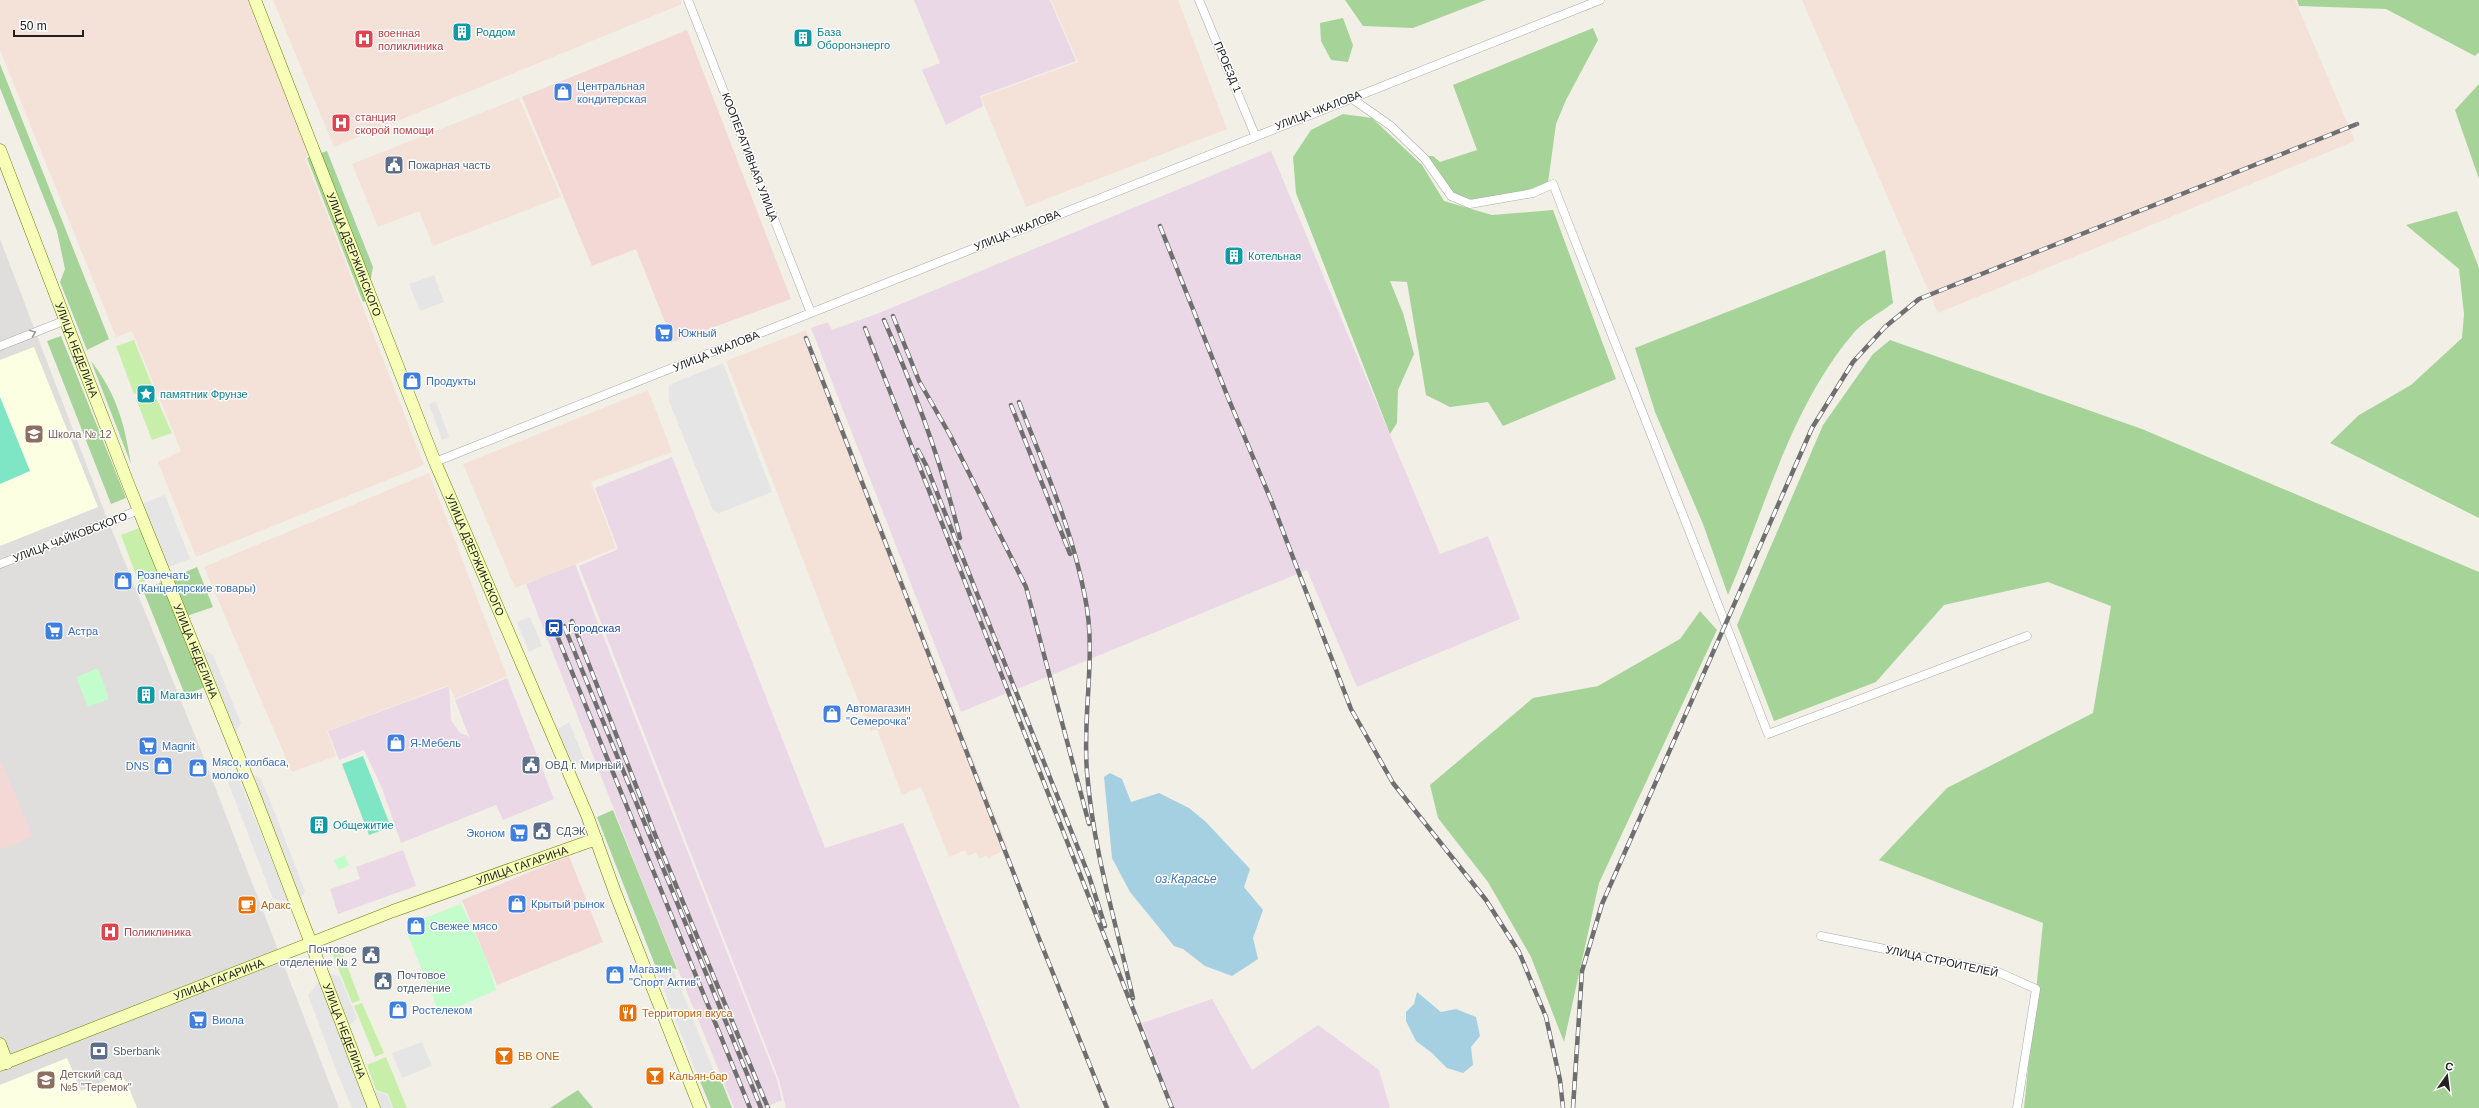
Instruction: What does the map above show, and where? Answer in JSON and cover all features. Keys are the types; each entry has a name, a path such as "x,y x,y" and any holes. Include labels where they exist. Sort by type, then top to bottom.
{"street":[{"name":"УЛИЦА ДЗЕРЖИНСКОГО","path":"254,0 435,462 596,839 616,895 700,1108"},
{"name":"КООПЕРАТИВНАЯ УЛИЦА","path":"688,0 811,313"},
{"name":"ПРОЕЗД 1","path":"1199,0 1255,135"},
{"name":"УЛИЦА ЧКАЛОВА","path":"435,462 1255,135 1600,0"},
{"path":"1351,98 1391,126 1426,158 1452,196 1470,204 1533,192 1553,184 1631,387 1695,542 1768,734 2027,636"},
{"name":"УЛИЦА НЕДЕЛИНА","path":"0,150 139,510 240,758 374,1108"},
{"path":"0,346 66,320"},
{"name":"УЛИЦА ЧАЙКОВСКОГО","path":"0,564 139,510"},
{"name":"УЛИЦА ГАГАРИНА","path":"4,1064 392,911 596,839"},
{"name":"УЛИЦА СТРОИТЕЛЕЙ","path":"1821,936 1998,972 2036,989 2017,1108"},
{"path":"0,1044 4,1064"}],"shaded area":[{"path":"0,0 249,0 311,153 305,158 424,465 196,557 158,462 181,451 132,331 116,337 0,50"},
{"path":"273,0 680,0 682,4 334,147"},
{"path":"914,0 1050,0 1076,61 980,96 983,106 946,125 922,70 940,63"},
{"path":"1051,0 1178,0 1227,129 1026,207 981,97 1078,62"},
{"path":"1802,0 2295,0 2355,141 1938,313"},
{"path":"687,30 791,299 673,342 636,249 592,266 522,97"},
{"path":"519,98 561,197 433,246 419,211 378,227 352,164"},
{"path":"1271,151 1440,554 1488,536 1520,619 1357,687 1307,570 961,712 811,328 828,322 832,330 879,313"},
{"path":"0,239 105,513 200,748 339,1108 0,1108"},
{"path":"434,275 444,302 420,311 409,284"},
{"path":"806,330 1008,848 988,858 987,855 979,859 976,852 968,856 965,850 949,857 921,787 902,795 877,729 871,731 839,653 726,361"},
{"name":"Школа № 12","path":"34,347 98,507 0,546 0,360"},
{"path":"723,363 772,492 719,513 713,510 669,401 669,385"},
{"path":"648,390 672,452 591,482 616,548 515,588 463,464"},
{"path":"436,401 449,437 442,440 429,404"},
{"path":"672,457 825,848 903,823 1020,1108 786,1108 779,1080 579,566 618,549 595,488"},
{"path":"429,473 507,676 455,699 449,685 327,731 336,756 292,772 204,567"},
{"path":"165,495 190,559 166,568 141,504"},
{"path":"575,564 777,1080 782,1100 764,1108 734,1108 642,881 526,584"},
{"path":"530,617 542,646 529,652 517,622"},
{"path":"196,645 213,655 241,723 233,738"},
{"path":"507,678 554,799 503,820 496,805 401,843 382,788 364,750 339,760 328,731 449,686 451,720 460,733 468,736 470,739 455,700"},
{"path":"569,722 585,761 572,766 554,731"},
{"path":"0,762 2,762 32,836 0,850"},
{"path":"246,771 260,778 267,793 305,891 299,902"},
{"path":"236,772 289,903 273,899 228,782"},
{"path":"403,850 416,886 338,914 330,889 360,879 356,867"},
{"path":"569,856 603,942 497,985 462,900"},
{"path":"320,969 340,977 357,1018 345,1030"},
{"path":"674,971 715,1075 699,1080 657,972"},
{"path":"322,979 374,1108 352,1108 338,1075 308,995"},
{"path":"1212,999 1252,1070 1318,1025 1379,1070 1390,1108 1174,1108 1142,1023"},
{"path":"422,1042 432,1066 402,1078 392,1053"},
{"name":"Детский сад №5 \"Теремок\"","path":"67,1058 81,1091 121,1074 128,1085 137,1108 0,1108 0,1085"},
{"path":"369,1089 387,1095 392,1108 376,1108"}],"green space":[{"path":"1345,0 1486,0 1413,28 1363,26"},
{"path":"2297,0 2479,0 2479,52 2475,56 2386,9 2299,6"},
{"path":"1343,18 1353,45 1348,62 1331,60 1321,41 1320,23"},
{"path":"1593,28 1598,40 1566,100 1556,124 1548,183 1513,194 1485,199 1460,197 1452,192 1428,156 1433,156 1440,162 1477,150 1453,85"},
{"path":"0,64 109,339 87,350 60,282 65,269 57,231 0,88"},
{"path":"2479,84 2479,179 2455,110"},
{"path":"1343,114 1372,118 1422,165 1444,201 1492,215 1553,210 1616,379 1503,426 1488,402 1450,407 1426,395 1407,282 1390,281 1403,313 1414,354 1398,390 1397,423 1390,434 1296,193 1293,157 1311,130"},
{"path":"327,151 373,267 367,300 363,302 307,158"},
{"path":"2457,211 2479,268 2479,518 2330,443 2359,415 2411,385 2462,338 2464,314 2459,269 2406,225"},
{"path":"1885,250 1893,303 1856,330 1830,364 1812,395 1795,427 1781,460 1728,595 1703,524 1655,412 1635,348"},
{"path":"61,336 126,498 111,504 47,341"},
{"path":"134,340 152,385 140,387 138,393 134,394 116,346"},
{"path":"1890,340 2142,429 2479,572 2479,1108 2024,1108 2043,923 1879,860 1947,788 2093,713 2111,606 2048,582 1944,605 1876,682 1774,721 1737,625 1823,425 1873,354"},
{"path":"91,361 100,373 113,397 122,422 131,464"},
{"path":"154,393 172,433 152,440 137,401 149,401"},
{"path":"0,397 30,471 0,484"},
{"path":"142,527 161,575 139,583 121,535"},
{"path":"197,567 213,607 187,616 171,578"},
{"path":"165,581 208,686 185,695 143,590"},
{"path":"1700,611 1717,630 1599,883 1564,1042 1531,957 1488,882 1438,818 1430,785 1533,698 1598,686 1680,639"},
{"path":"98,668 109,699 88,707 76,677"},
{"path":"363,756 391,827 369,835 342,764"},
{"path":"613,810 677,969 655,965 597,817"},
{"path":"345,855 349,865 339,870 334,860"},
{"path":"461,904 486,958 496,990 440,1015 408,935 425,928 422,919"},
{"path":"340,947 360,1000 352,1003 331,950"},
{"path":"362,1003 384,1053 375,1057 354,1006"},
{"path":"386,1057 407,1108 393,1108 388,1094 376,1090 367,1065"},
{"path":"719,1075 732,1108 711,1108 700,1081"},
{"path":"578,1090 593,1108 550,1108"}],"water":[{"name":"оз.Карасье","path":"1110,773 1122,779 1131,802 1159,793 1189,808 1206,822 1250,869 1244,887 1263,910 1253,938 1258,959 1232,976 1205,966 1183,949 1174,946 1130,892 1112,858 1104,777"},
{"path":"1417,992 1441,1012 1456,1009 1476,1017 1480,1036 1471,1047 1473,1065 1463,1073 1447,1068 1432,1053 1416,1041 1406,1021 1406,1012 1414,1004"}],"railway":[{"path":"1573,1108 1582,971 1602,904 1812,428 1853,362 1885,327 1919,299 2357,124"},
{"path":"1160,226 1229,400 1271,500 1351,709 1393,783 1486,900 1519,952 1546,1017 1560,1080 1563,1108"},
{"path":"893,316 919,381 950,435 1026,587 1089,824"},
{"path":"884,320 927,428 945,482 960,538"},
{"path":"865,328 1172,1108"},
{"path":"806,338 1038,936 1107,1108"},
{"path":"1019,402 1065,522 1073,547 1085,597 1090,641 1086,728 1087,772 1090,801 1094,830 1106,886 1133,998"},
{"path":"1011,405 1070,554"},
{"path":"918,450 926,465 1089,876 1105,926"},
{"path":"572,621 654,832 768,1108"},
{"path":"564,626 761,1108"},
{"path":"554,628 750,1108"}],"place":[{"name":"Роддом","path":"462,32"},
{"name":"База Оборонэнерго","path":"803,38"},
{"name":"военная поликлиника","path":"364,39"},
{"name":"Центральная кондитерская","path":"563,92"},
{"name":"станция скорой помощи","path":"341,123"},
{"name":"Пожарная часть","path":"394,165"},
{"name":"Котельная","path":"1234,256"},
{"name":"Южный","path":"664,333"},
{"name":"Продукты","path":"412,381"},
{"name":"памятник Фрунзе","path":"146,394"},
{"name":"Школа № 12","path":"34,434"},
{"name":"Розпечать (Канцелярские товары)","path":"123,581"},
{"name":"Городская","path":"554,628"},
{"name":"Астра","path":"54,631"},
{"name":"Магазин","path":"146,695"},
{"name":"Автомагазин \"Семерочка\"","path":"832,714"},
{"name":"Я-Мебель","path":"396,743"},
{"name":"Magnit","path":"148,746"},
{"name":"ОВД г. Мирный","path":"531,765"},
{"name":"DNS","path":"163,766"},
{"name":"Мясо, колбаса, молоко","path":"198,768"},
{"name":"Общежитие","path":"319,825"},
{"name":"СДЭК","path":"542,831"},
{"name":"Эконом","path":"519,833"},
{"name":"Крытый рынок","path":"517,904"},
{"name":"Аракс","path":"247,905"},
{"name":"Свежее мясо","path":"416,926"},
{"name":"Поликлиника","path":"110,932"},
{"name":"Почтовое отделение № 2","path":"371,955"},
{"name":"Магазин \"Спорт Актив\"","path":"615,975"},
{"name":"Почтовое отделение","path":"383,981"},
{"name":"Ростелеком","path":"398,1010"},
{"name":"Территория вкуса","path":"628,1013"},
{"name":"Виола","path":"198,1020"},
{"name":"Sberbank","path":"99,1051"},
{"name":"BB ONE","path":"504,1056"},
{"name":"Кальян-бар","path":"655,1076"},
{"name":"Детский сад №5 \"Теремок\"","path":"46,1080"}]}
